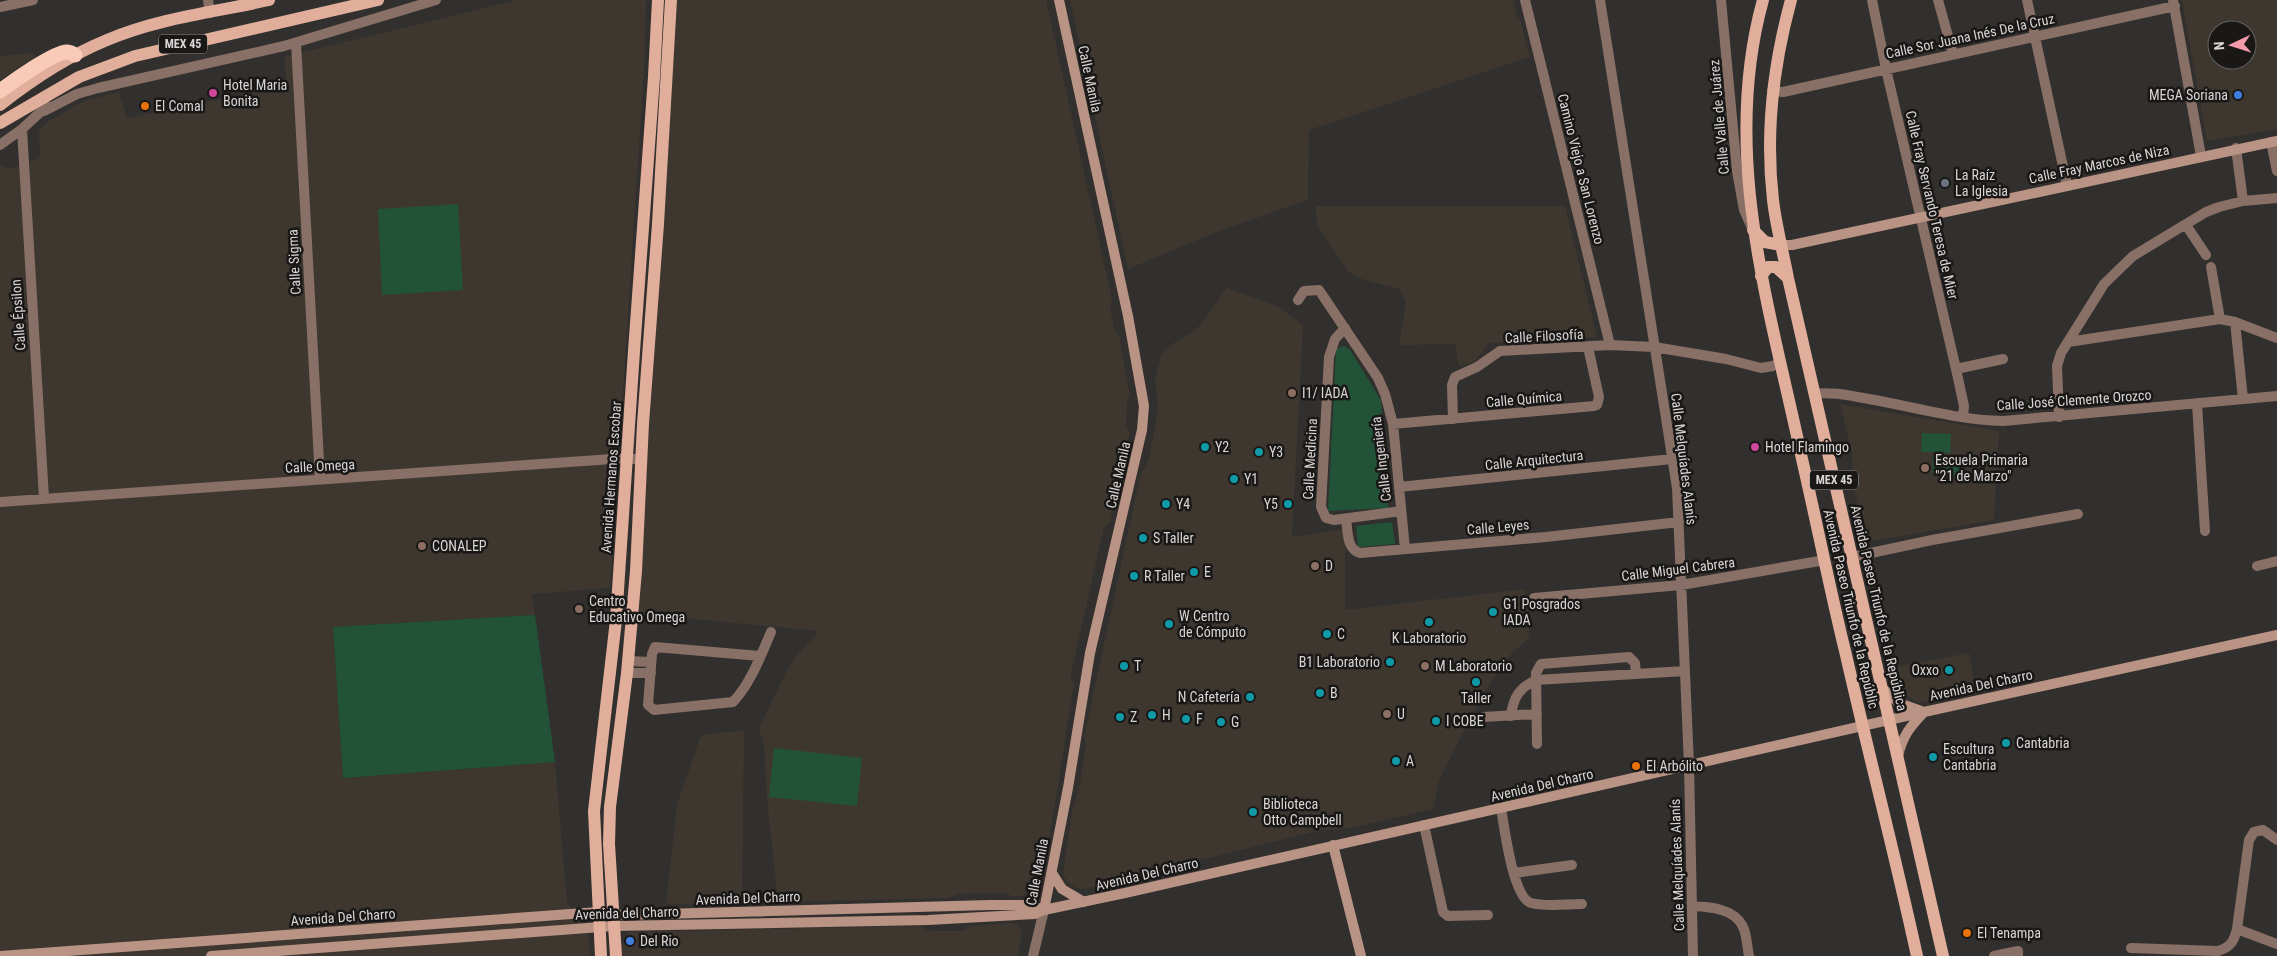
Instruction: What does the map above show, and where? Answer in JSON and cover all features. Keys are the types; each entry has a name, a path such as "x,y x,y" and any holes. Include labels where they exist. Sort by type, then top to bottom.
{"highway":[{"path":"0,91 23,75 57,56 67,52 75,55"}],"main road":[{"name":"MEX 45","path":"0,105 23,87 75,55 130,32 269,0"},
{"name":"MEX 45","path":"0,123 79,77 134,56 378,0"},
{"name":"Avenida Hermanos Escobar","path":"600,956 594,811 616,620 656,52 658,0"},
{"name":"Avenida Hermanos Escobar","path":"616,956 609,825 636,571 641,460 658,224 671,0"},
{"name":"Avenida Paseo Triunfo de la Repúblic","path":"1763,0 1750,67 1746,117 1746,159 1753,230 1761,276 1824,560 1917,956"},
{"name":"Avenida Paseo Triunfo de la República","path":"1790,0 1772,91 1769,144 1770,175 1781,245 1943,956"},
{"path":"656,52 668,56"},
{"path":"644,222 658,224"},
{"path":"1753,230 1765,242 1781,245"},
{"path":"1761,276 1768,268 1776,267 1788,278"},
{"path":"619,570 636,571"},
{"path":"602,747 616,748"}],"street":[{"path":"0,7 33,0"},
{"path":"208,0 210,13"},
{"path":"44,110 76,94 296,43 436,0"},
{"name":"Calle Manila","path":"1033,956 1052,873 1090,653 1144,417 1138,369 1128,316 1059,0"},
{"name":"Camino Viejo a San Lorenzo","path":"1525,0 1610,345"},
{"name":"Calle Melquíades Alanís","path":"1600,0 1672,459 1679,522 1694,956"},
{"name":"Calle Valle de Juárez","path":"1721,0 1737,171 1744,210 1753,230"},
{"name":"Calle Fray Servando Teresa de Mier","path":"1872,0 1886,69 1956,369 1964,406 1963,417"},
{"path":"1938,0 1953,54"},
{"path":"2027,0 2067,184"},
{"path":"2174,3 2200,156"},
{"name":"Calle Sor Juana Inés De la Cruz","path":"1772,91 1783,92 2174,3"},
{"name":"Calle Sigma","path":"296,43 320,479"},
{"path":"0,145 44,110 62,86"},
{"name":"Calle Épsilon","path":"22,129 44,498"},
{"path":"2274,141 2277,171"},
{"name":"Calle Fray Marcos de Niza","path":"1781,245 1921,217 2067,184 2274,141"},
{"path":"2236,148 2243,201"},
{"path":"2059,417 2057,366 2061,353 2104,284 2117,270 2133,256 2206,212 2243,201 2277,198"},
{"path":"2186,225 2206,255"},
{"path":"2211,267 2220,319"},
{"name":"Calle Ingeniería","path":"1298,300 1304,292 1319,290 1382,386 1393,424 1405,549"},
{"path":"2068,342 2220,319 2235,322 2277,338"},
{"path":"2235,322 2242,400"},
{"name":"Calle Medicina","path":"1345,328 1335,339 1330,357 1321,507 1326,518 1334,520 1401,511"},
{"name":"Calle Filosofía","path":"1453,419 1452,384 1455,377 1478,367 1500,351 1610,345 1654,347"},
{"name":"Calle Química","path":"1393,424 1597,405 1599,397 1588,347"},
{"path":"1654,347 1726,359 1761,368 1773,366 1780,362"},
{"path":"1956,369 2003,359"},
{"name":"Calle José Clemente Orozco","path":"1814,394 1825,392 1963,417 2003,421 2277,396"},
{"path":"2197,404 2205,531"},
{"name":"Calle Omega","path":"0,502 627,458 641,460"},
{"name":"Calle Arquitectura","path":"1399,487 1672,459"},
{"path":"1852,557 1932,540 2078,514"},
{"name":"Calle Leyes","path":"1346,518 1350,544 1355,552 1360,553 1679,522"},
{"name":"Calle Miguel Cabrera","path":"1534,598 1681,585 1824,560"},
{"path":"2257,566 2277,562"},
{"path":"760,656 657,646 653,649 648,705 651,709 729,704 741,694 760,656 771,632"},
{"name":"Avenida Del Charro","path":"1044,910 1924,712 2277,635"},
{"path":"1538,744 1536,680 1538,669 1545,662 1629,657 1634,660 1636,674"},
{"path":"627,667 651,668"},
{"path":"1511,716 1516,694 1524,686 1536,680 1685,671"},
{"path":"1881,687 1899,703 1924,712 1906,732 1901,741 1898,757"},
{"path":"1483,717 1537,714"},
{"path":"1500,808 1514,873 1519,888 1528,902 1533,904 1582,904"},
{"path":"1424,825 1443,912 1448,916 1488,915"},
{"path":"2131,948 2218,951 2232,944 2237,929 2247,846 2254,832 2263,830 2277,840"},
{"path":"1333,845 1361,956"},
{"path":"1514,873 1572,865"},
{"path":"1052,873 1056,882 1067,893 1084,902"},
{"path":"1692,906 1718,909 1734,917 1743,925 1749,956"},
{"name":"Avenida del Charro","path":"211,956 599,927 613,920 928,920 1034,914 1044,910"},
{"name":"Avenida Del Charro","path":"0,956 598,912 613,920"},
{"path":"540,916 541,931"},
{"path":"2237,929 2277,944"},
{"path":"1994,956 2018,951 2018,956"}],"shaded area":[{"path":"517,0 646,0 645,56 610,588 532,594 535,615 333,627 343,778 555,762 567,902 589,937 590,956 0,956 0,165 8,169 40,158 39,130 49,121 86,100 119,92 127,118 287,85 284,57"},
{"path":"677,0 1046,0 1112,299 1110,307 1114,329 1119,336 1130,395 1127,401 1126,427 1130,432 1110,523 1104,527 1070,678 1074,683 1044,873 1040,881 1023,895 1014,897 1005,893 956,894 949,898 778,902 767,799 764,746 759,728 786,672 797,655 819,631 637,614"},
{"path":"1070,0 1513,0 1530,57 1309,130 1308,200 1224,229 1128,269"},
{"name":"MEGA Soriana","path":"2182,0 2277,0 2277,129 2207,141"},
{"path":"32,53 35,57 0,80 0,56"},
{"path":"1315,206 1565,206 1597,337 1489,343 1474,362 1459,366 1455,344 1399,345 1406,302 1399,289 1358,278 1348,271 1318,227"},
{"path":"1227,288 1277,306 1303,325 1292,537 1345,529 1345,610 1525,589 1530,637 1511,654 1493,678 1439,781 1433,809 1351,828 1321,830 1084,889 1076,888 1067,882 1063,874 1072,811 1079,789 1086,745 1084,737 1140,477 1149,458 1155,429 1158,407 1155,379 1161,356 1174,343 1197,329"},
{"name":"Escuela Primaria \"21 de Marzo\"","path":"1840,404 1999,431 1994,520 1866,542 1853,483 1852,453"},
{"path":"1969,653 1976,691 1919,703 1900,692 1894,667"},
{"path":"744,730 742,905 666,904 677,805 701,735"},
{"path":"1013,923 1019,925 1022,932 1018,956 622,956 621,943 627,943 628,932 920,926 929,931 962,931 971,926"}],"green space":[{"path":"458,204 463,290 382,295 378,209"},
{"path":"1344,346 1350,350 1381,400 1388,508 1328,511 1336,349"},
{"path":"1922,433 1951,434 1950,453 1921,452"},
{"path":"1933,456 1962,458 1960,476 1932,474"},
{"path":"1392,522 1395,544 1358,547 1356,526"},
{"path":"535,615 555,762 343,778 333,627"},
{"path":"774,748 862,758 857,806 769,797"}],"place":[{"name":"Hotel Maria Bonita","path":"213,93"},
{"name":"MEGA Soriana","path":"2238,95"},
{"name":"El Comal","path":"145,106"},
{"name":"La Raíz La Iglesia","path":"1945,183"},
{"name":"I1/ IADA","path":"1292,393"},
{"name":"Y2","path":"1205,447"},
{"name":"Hotel Flamingo","path":"1755,447"},
{"name":"Y3","path":"1259,452"},
{"name":"Escuela Primaria \"21 de Marzo\"","path":"1925,468"},
{"name":"Y1","path":"1234,479"},
{"name":"Y4","path":"1166,504"},
{"name":"Y5","path":"1288,504"},
{"name":"S Taller","path":"1143,538"},
{"name":"CONALEP","path":"422,546"},
{"name":"D","path":"1315,566"},
{"name":"E","path":"1194,572"},
{"name":"R Taller","path":"1134,576"},
{"name":"Centro Educativo Omega","path":"579,609"},
{"name":"G1 Posgrados IADA","path":"1493,612"},
{"name":"K Laboratorio","path":"1429,622"},
{"name":"W Centro de Cómputo","path":"1169,624"},
{"name":"C","path":"1327,634"},
{"name":"B1 Laboratorio","path":"1390,662"},
{"name":"T","path":"1124,666"},
{"name":"M Laboratorio","path":"1425,666"},
{"name":"Oxxo","path":"1949,670"},
{"name":"Taller","path":"1476,682"},
{"name":"B","path":"1320,693"},
{"name":"N Cafetería","path":"1250,697"},
{"name":"U","path":"1387,714"},
{"name":"H","path":"1152,715"},
{"name":"Z","path":"1120,717"},
{"name":"F","path":"1186,719"},
{"name":"I COBE","path":"1436,721"},
{"name":"G","path":"1221,722"},
{"name":"Cantabria","path":"2006,743"},
{"name":"Escultura Cantabria","path":"1933,757"},
{"name":"A","path":"1396,761"},
{"name":"El Arbólito","path":"1636,766"},
{"name":"Biblioteca Otto Campbell","path":"1253,812"},
{"name":"El Tenampa","path":"1967,933"},
{"name":"Del Rio","path":"630,941"}]}
